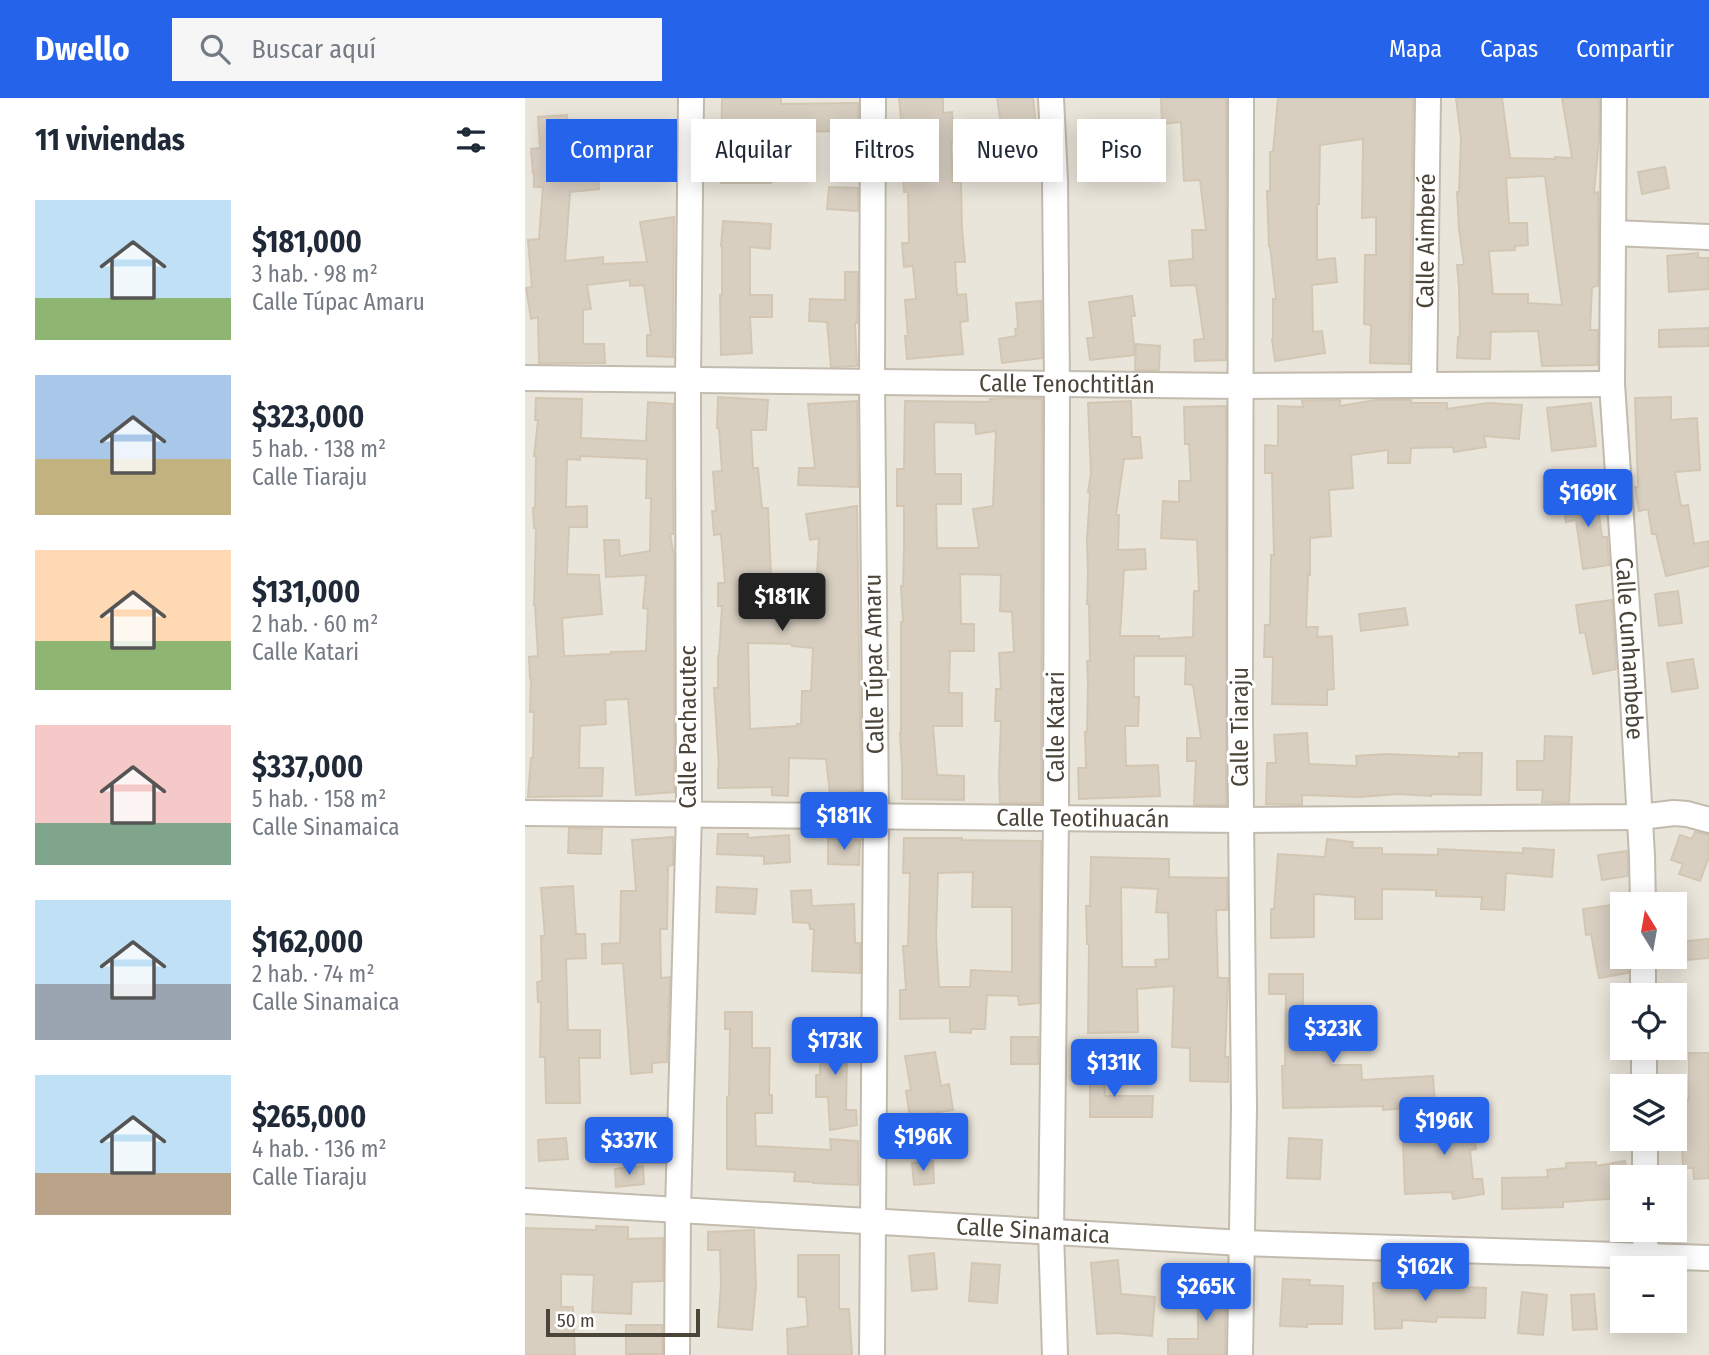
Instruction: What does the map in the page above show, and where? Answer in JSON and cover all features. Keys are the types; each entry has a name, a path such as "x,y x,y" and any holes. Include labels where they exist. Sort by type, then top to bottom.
{"street":[{"name":"Calle Pachacutec","path":"677,1355 678,1210 689,814 688,380 691,98"},
{"name":"Calle Túpac Amaru","path":"872,1355 876,816 872,382 873,98"},
{"name":"Calle Katari","path":"1051,98 1055,180 1057,384 1051,1232 1055,1355"},
{"name":"Calle Tiaraju","path":"1240,1355 1244,1108 1241,820 1241,98"},
{"name":"Calle Aimberé","path":"1423,385 1428,98"},
{"name":"Calle Cunhambebe","path":"1614,98 1612,384 1643,892"},
{"path":"1613,233 1709,237"},
{"name":"Calle Tenochtitlán","path":"525,378 1240,386 1612,384"},
{"name":"Calle Teotihuacán","path":"525,813 1241,820 1640,817 1674,813 1709,820"},
{"name":"Calle Sinamaica","path":"525,1201 1242,1243 1646,1256"},
{"path":"1646,1242 1646,1256"},
{"name":"Calle Sinamaica","path":"1687,1257 1709,1258"}],"shaded area":[{"path":"525,98 1709,98 1709,1355 525,1355"}],"building":[{"path":"722,98 781,98 781,104 858,103 858,119 830,119 830,131 816,131 816,119 722,119"},
{"path":"899,98 943,98 943,113 952,112 953,183 961,182 965,262 955,262 957,295 966,294 968,321 960,322 963,354 907,359 905,300 916,299 913,266 904,267 902,243 909,243 908,192 904,192 903,182 939,182 939,119 901,119"},
{"path":"997,98 1033,98 1035,119 1000,119"},
{"path":"1161,98 1226,98 1226,360 1195,361 1194,340 1204,339 1196,285 1171,286 1169,261 1193,259 1192,230 1206,230 1200,180 1184,181 1181,122 1166,124 1166,119 1162,119"},
{"path":"1278,98 1413,98 1409,364 1370,363 1371,325 1364,324 1365,255 1376,255 1376,217 1362,218 1363,139 1320,145 1317,260 1335,258 1337,282 1312,285 1313,332 1322,331 1325,353 1275,361 1272,339 1273,299 1276,299 1269,246 1267,191 1270,191 1270,152 1273,152"},
{"path":"1456,98 1502,98 1510,158 1572,158 1562,98 1599,98 1599,139 1594,193 1598,192 1598,286 1592,287 1590,330 1598,330 1597,365 1542,366 1538,331 1491,332 1490,359 1457,358 1460,337 1457,265 1464,265 1457,192 1461,139","holes":["1545,176 1562,305 1528,303 1528,294 1493,294 1489,251 1515,250 1515,246 1528,245 1527,223 1509,223 1506,178"]},
{"path":"567,115 567,119 546,119 546,182 599,182 599,189 570,192 565,261 603,257 603,264 647,262 640,222 674,217 673,357 647,356 647,335 651,335 644,285 630,286 630,280 587,285 591,309 583,310 583,344 604,344 605,363 539,363 538,317 531,319 526,288 532,287 528,240 539,239 543,187 534,187 531,149 540,148 538,117"},
{"path":"1665,167 1669,188 1642,194 1638,172"},
{"path":"721,182 771,182 771,183"},
{"path":"829,187 858,188 858,211 827,209"},
{"path":"723,221 771,224 770,249 750,247 750,295 772,295 772,317 750,317 752,353 721,355"},
{"path":"1698,253 1698,258 1709,258 1709,289 1669,292 1667,256"},
{"path":"845,272 858,272 855,323 857,366 831,367 827,322 809,321 810,299 845,300"},
{"path":"1132,296 1135,355 1090,360 1087,338 1094,338 1089,302"},
{"path":"1041,301 1042,358 1002,363 999,339 1016,336 1016,303"},
{"path":"1709,328 1709,346 1659,347 1659,330"},
{"path":"1136,344 1160,346 1159,370 1135,370"},
{"path":"718,397 768,400 766,430 751,430 753,468 758,468 762,508 768,508 772,600 796,600 797,576 817,576 819,538 810,540 806,514 857,506 861,791 830,794 826,759 789,758 788,796 772,795 772,787 718,788 714,688 718,688 722,606 718,606 718,583 725,583 721,534 714,535 712,511 716,511 713,472 722,471 717,428","holes":["748,643 792,644 813,648 811,691 802,691 801,724 750,729"]},
{"path":"1671,397 1671,420 1697,418 1700,470 1675,472 1681,506 1688,505 1694,544 1709,541 1709,566 1666,576 1656,534 1652,534 1648,509 1639,511 1635,487 1638,487 1635,398"},
{"path":"536,398 582,399 581,438 646,441 648,402 673,404 673,534 670,534 674,556 674,792 636,795 628,699 605,700 606,724 580,726 579,768 603,768 602,796 528,797 533,758 534,712 530,712 529,657 538,656 534,605 534,456 538,420 535,420","holes":["580,456 647,459 646,498 651,498 650,551 620,556 619,540 604,540 606,577 646,575 643,608 648,609 646,651 564,656 562,618 602,614 599,575 567,574 569,527 587,527 587,506 566,507 567,459 580,460"]},
{"path":"990,399 1042,399 1041,803 1000,803 1001,721 995,721 996,689 1001,689 999,653 1014,652 1012,612 1000,611 1001,575 960,574 961,624 974,624 974,651 950,651 949,693 962,693 962,726 933,726 937,775 964,776 964,800 902,799 901,586 904,506 897,506 897,469 904,469 905,401 990,402","holes":["934,422 975,423 976,434 996,431 993,506 973,509 979,548 937,548 936,504 961,504 961,474 935,474"]},
{"path":"1340,400 1340,406 1376,400 1447,403 1447,409 1488,403 1522,405 1519,439 1484,436 1486,447 1454,452 1453,447 1411,448 1410,463 1388,463 1388,450 1351,455 1353,488 1329,490 1331,536 1310,538 1306,627 1318,627 1317,637 1332,636 1334,689 1327,690 1327,705 1272,704 1273,657 1264,657 1265,625 1270,625 1271,555 1274,555 1272,473 1265,473 1265,445 1278,446 1278,406 1303,407 1302,401"},
{"path":"857,401 858,487 798,485 799,468 815,468 808,404"},
{"path":"1131,401 1132,437 1140,437 1142,458 1124,459 1116,515 1119,515 1118,550 1145,549 1146,569 1124,570 1120,636 1159,636 1159,639 1193,637 1194,591 1199,591 1197,540 1161,538 1163,501 1179,502 1179,481 1191,481 1189,444 1185,444 1184,407 1226,406 1226,805 1194,805 1196,761 1187,761 1187,738 1201,738 1193,685 1185,684 1186,656 1134,656 1134,697 1139,697 1138,726 1125,726 1126,766 1158,765 1160,796 1079,799 1078,768 1086,768 1087,661 1090,661 1087,604 1088,492 1091,473 1088,403"},
{"path":"1591,403 1596,446 1552,451 1547,408"},
{"path":"1596,493 1602,537 1607,537 1609,565 1583,569 1576,520 1566,522 1563,498"},
{"path":"1678,591 1682,623 1659,626 1655,594"},
{"path":"1612,600 1616,669 1593,674 1585,632 1580,633 1576,605"},
{"path":"1405,608 1408,625 1361,631 1359,614"},
{"path":"1693,659 1698,688 1672,692 1667,663"},
{"path":"1307,733 1309,764 1357,766 1356,756 1386,754 1459,757 1459,753 1482,753 1481,795 1302,795 1302,805 1266,804 1267,763 1276,763 1274,735"},
{"path":"1545,736 1572,737 1569,803 1542,802 1543,790 1517,790 1517,761 1544,761"},
{"path":"569,828 602,829 601,854 568,853"},
{"path":"1695,832 1709,835 1709,857 1700,881 1679,874 1683,864 1671,860 1680,835 1692,839"},
{"path":"718,834 748,834 748,838 789,835 790,862 764,864 764,856 717,854"},
{"path":"673,837 673,865 668,866 667,929 660,929 661,978 670,977 667,1062 652,1063 652,1072 631,1074 623,963 602,964 602,944 620,943 621,891 636,891 632,840"},
{"path":"904,838 1041,841 1039,1003 1019,1005 1018,996 987,995 985,1029 971,1029 971,1033 950,1032 950,1018 900,1019 900,990 906,990 903,946 908,946 910,873 903,873","holes":["973,872 972,907 1012,907 1012,972 971,970 970,987 939,987 936,936 938,873"]},
{"path":"828,839 860,840 859,865 828,864"},
{"path":"1327,839 1353,842 1352,848 1382,848 1382,854 1438,855 1438,849 1523,853 1523,848 1554,850 1552,877 1506,873 1504,910 1481,909 1482,897 1436,896 1436,890 1382,889 1382,919 1355,919 1355,897 1314,894 1314,937 1271,938 1271,909 1274,909 1278,854 1325,857"},
{"path":"1627,851 1628,876 1602,880 1598,855"},
{"path":"1091,857 1169,859 1169,877 1227,878 1227,910 1216,910 1218,978 1228,978 1225,1057 1228,1057 1228,1082 1190,1081 1190,1048 1172,1047 1174,986 1137,989 1138,1032 1088,1033 1089,944 1086,906 1090,906","holes":["1121,887 1158,889 1156,912 1168,913 1169,959 1155,960 1156,967 1122,967"]},
{"path":"573,886 576,934 585,934 586,958 566,959 568,1030 600,1030 600,1058 579,1058 580,1103 546,1103 545,1057 540,1057 541,1002 538,1002 537,982 542,981 541,936 545,936 541,888"},
{"path":"717,887 757,889 755,914 716,912"},
{"path":"811,890 812,906 854,904 855,943 860,943 860,973 812,971 814,929 810,929 809,923 793,922 791,891"},
{"path":"1610,905 1610,970 1628,970 1628,973 1599,978 1591,934 1586,935 1583,909"},
{"path":"1709,939 1709,958 1687,960 1687,941"},
{"path":"1269,974 1303,974 1303,1016 1332,1016 1331,1065 1361,1065 1362,1080 1433,1076 1435,1106 1383,1110 1383,1106 1283,1108 1282,1066 1285,1066 1286,994 1269,994"},
{"path":"725,1012 752,1012 752,1048 770,1048 769,1095 772,1095 772,1113 755,1113 756,1146 831,1150 830,1139 858,1141 858,1185 794,1181 795,1172 727,1169 730,1029 725,1029"},
{"path":"821,1030 851,1031 850,1054 847,1054 846,1110 856,1110 857,1125 830,1130 828,1097 816,1097 816,1075 820,1075"},
{"path":"1011,1037 1038,1037 1038,1064 1011,1064"},
{"path":"935,1052 941,1086 949,1084 953,1110 910,1117 906,1091 911,1090 905,1056"},
{"path":"1689,1053 1709,1053 1709,1178 1694,1179 1693,1168 1683,1165 1682,1151 1687,1151"},
{"path":"1103,1059 1105,1096 1153,1096 1152,1117 1090,1117 1090,1060"},
{"path":"1467,1101 1476,1149 1470,1150 1473,1179 1482,1179 1484,1194 1453,1199 1452,1192 1405,1194 1403,1142 1442,1140 1436,1107"},
{"path":"628,1133 665,1133 664,1163 628,1163"},
{"path":"566,1138 568,1159 539,1161 538,1140"},
{"path":"1289,1138 1322,1140 1320,1179 1287,1178"},
{"path":"933,1161 934,1183 914,1185 912,1163"},
{"path":"1625,1161 1626,1165 1610,1165 1610,1199 1563,1202 1563,1207 1502,1209 1502,1178 1548,1177 1547,1170 1566,1168 1566,1163 1596,1162 1596,1166"},
{"path":"643,1166 644,1184 616,1187 615,1169"},
{"path":"596,1226 628,1227 628,1239 663,1238 663,1281 632,1282 631,1314 592,1312 594,1275 561,1274 561,1307 573,1307 575,1355 525,1355 525,1228 596,1230"},
{"path":"754,1230 756,1286 752,1330 718,1327 720,1250 708,1250 708,1232"},
{"path":"934,1253 937,1289 912,1291 909,1256"},
{"path":"798,1255 839,1255 839,1309 849,1309 852,1355 788,1355 787,1329 808,1326 806,1297 798,1297"},
{"path":"1118,1260 1121,1294 1155,1297 1152,1336 1097,1334 1091,1263"},
{"path":"972,1263 1000,1265 997,1303 969,1301"},
{"path":"1283,1279 1310,1280 1309,1285 1343,1286 1342,1324 1280,1326"},
{"path":"1418,1279 1440,1280 1439,1286 1486,1288 1485,1318 1437,1317 1436,1322 1402,1320 1402,1328 1375,1329 1373,1283 1418,1282"},
{"path":"1198,1280 1226,1280 1225,1355 1168,1355 1168,1339 1198,1339"},
{"path":"1522,1292 1547,1295 1543,1335 1518,1333"},
{"path":"1594,1294 1597,1329 1573,1330 1571,1295"},
{"path":"626,1325 662,1325 662,1354 626,1354"}]}
